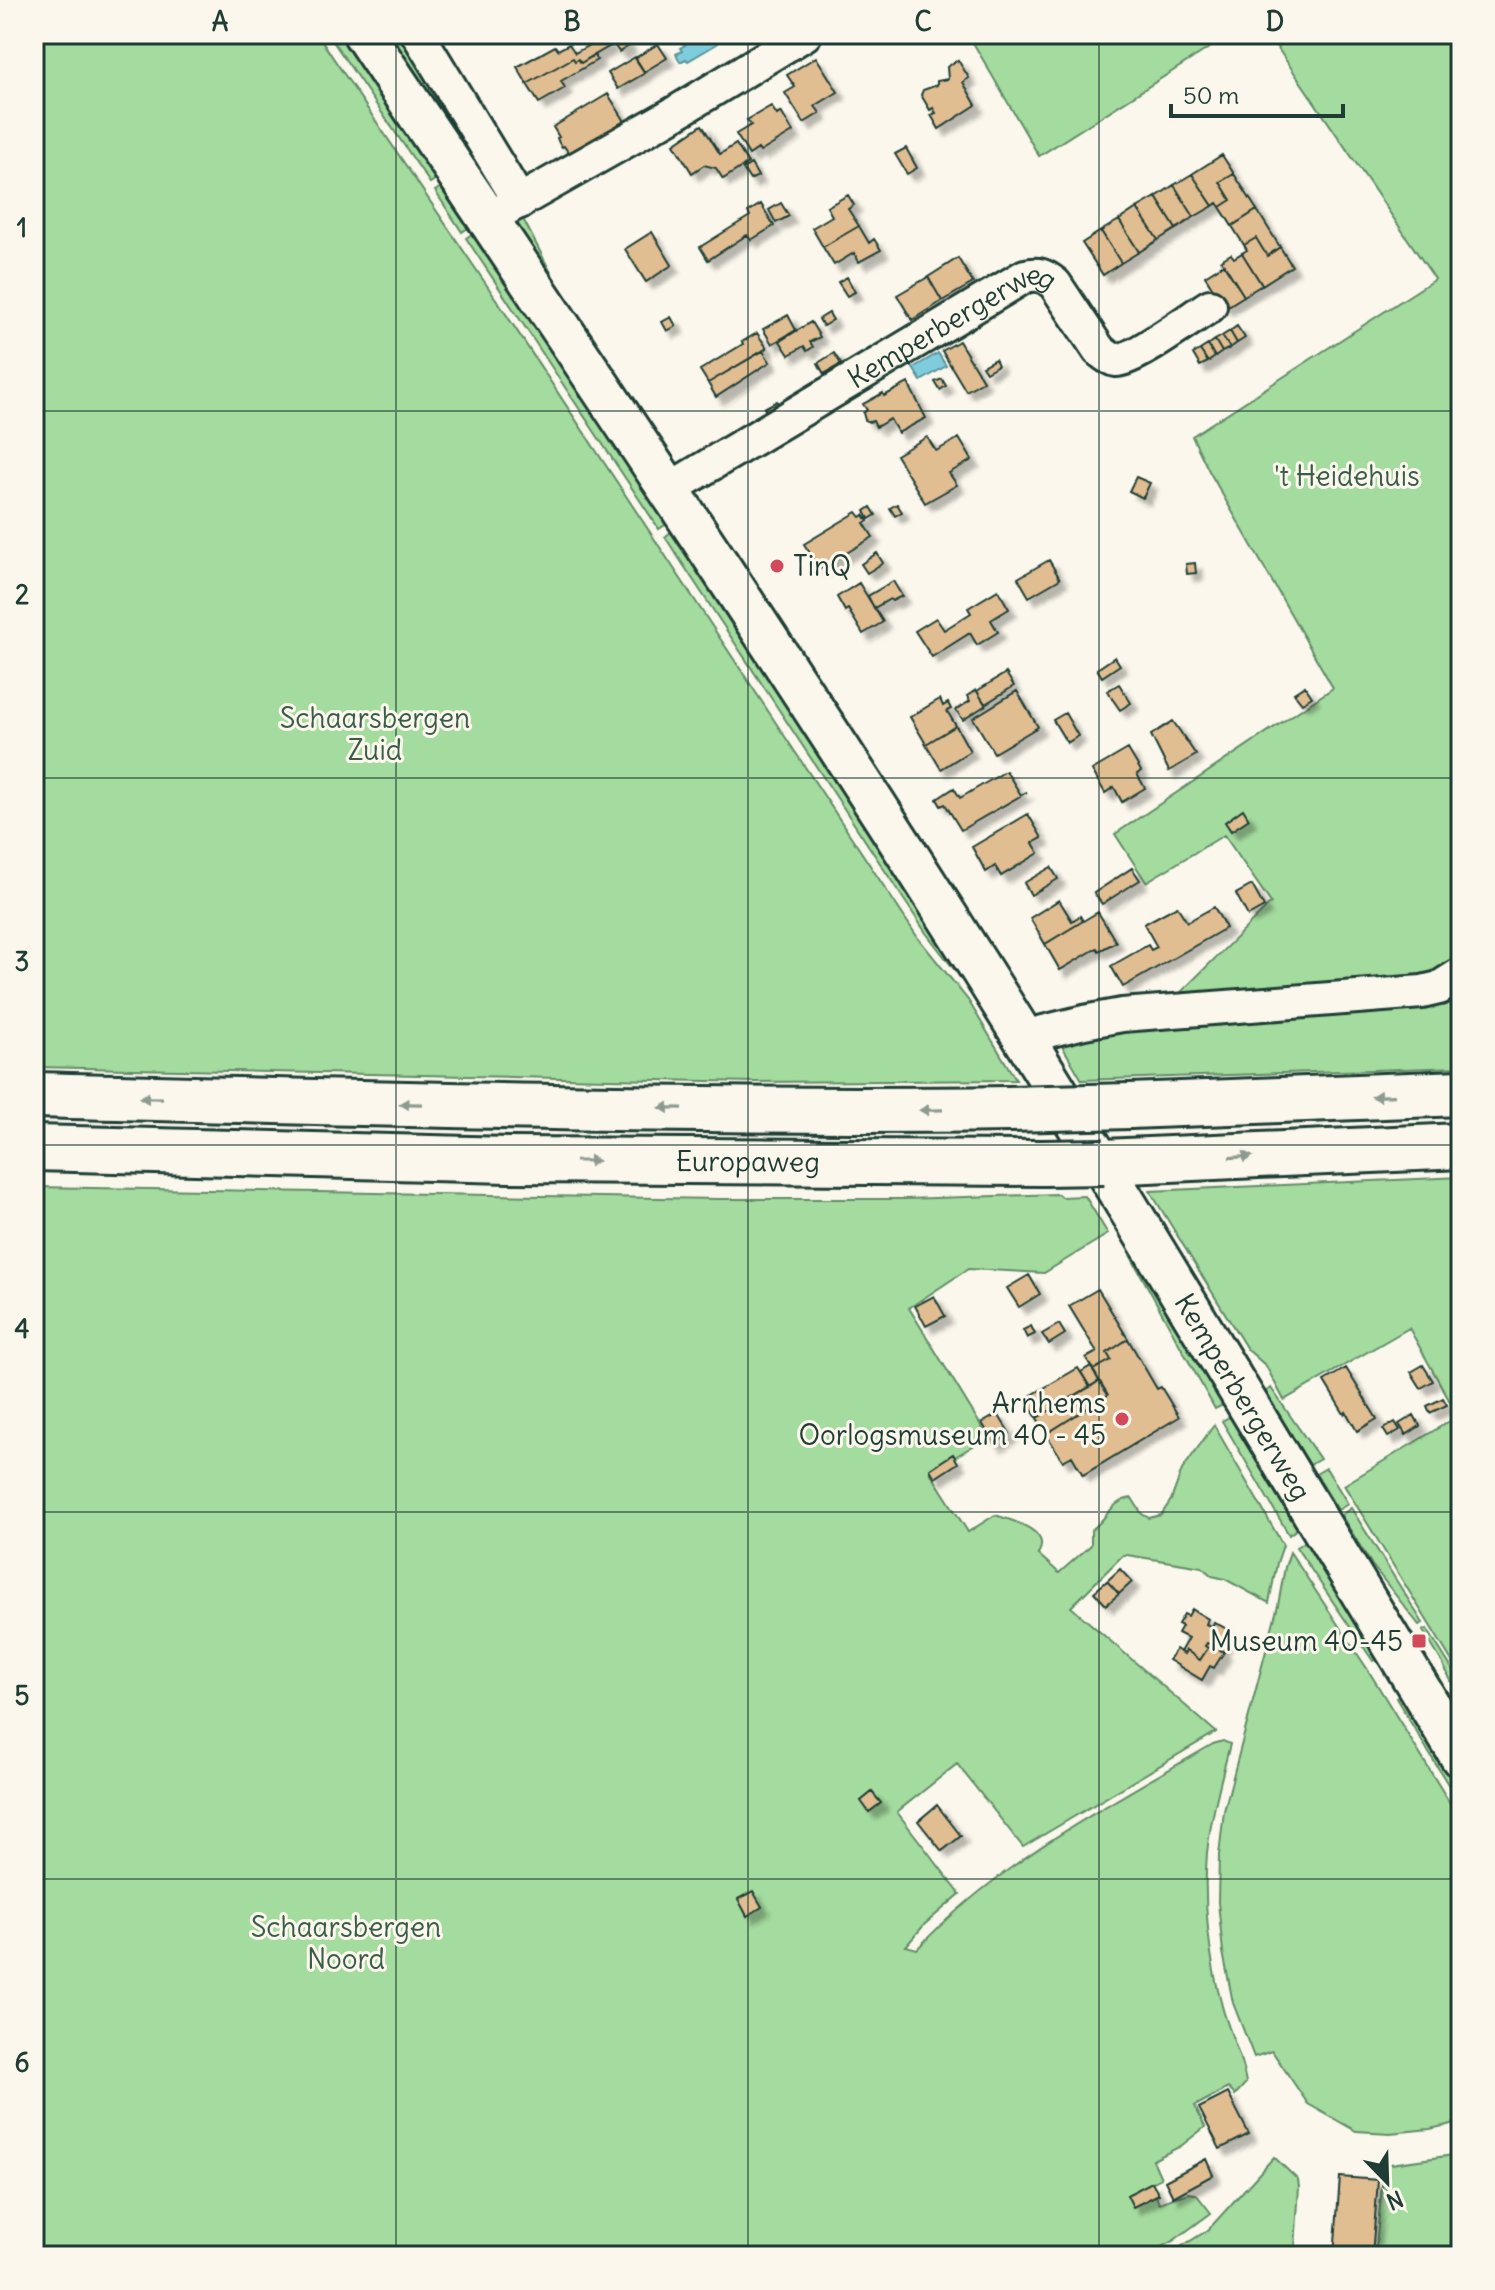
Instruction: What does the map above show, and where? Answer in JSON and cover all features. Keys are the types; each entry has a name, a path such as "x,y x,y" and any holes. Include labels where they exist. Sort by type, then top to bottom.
{"highway":[{"name":"Europaweg","path":"34,1095 365,1104 884,1110 1130,1106 1461,1093"},
{"name":"Europaweg","path":"34,1148 509,1160 1042,1163 1461,1146"},
{"path":"34,1177 269,1180 509,1160"}],"main road":[{"name":"Kemperbergerweg","path":"364,34 504,210 668,490 833,738 1023,1037 1461,1757"}],"street":[{"name":"Kemperbergerweg","path":"418,34 504,210"},
{"path":"504,210 675,113 805,34"},
{"name":"Kemperbergerweg","path":"668,490 1025,276 1046,276 1055,284 1099,350 1108,358 1117,360 1134,355 1210,306"},
{"path":"1023,1037 1122,1015 1422,992 1439,988 1461,974"}],"green space":[{"name":"Schaarsbergen Zuid","path":"34,34 317,34 918,938 968,1000 1016,1080 754,1082 34,1067"},
{"path":"328,34 342,34 377,74 445,173 430,183"},
{"path":"379,34 408,34 498,189 492,194"},
{"path":"968,34 1231,34 1039,156"},
{"name":"'t Heidehuis","path":"1268,34 1461,34 1461,966 1435,983 1173,1000 1271,903 1224,835 1146,882 1115,834 1333,688 1192,436 1435,279"},
{"path":"450,181 478,221 462,232 435,191"},
{"path":"521,215 580,321 568,320 516,233"},
{"path":"481,228 674,519 659,529 466,238"},
{"path":"678,526 974,995 926,933 665,537"},
{"path":"1461,980 1461,1067 1082,1080 1057,1037"},
{"path":"1461,1177 1461,1676 1344,1485 1458,1416 1409,1328 1284,1400 1266,1366 1247,1349 1150,1191"},
{"name":"Schaarsbergen Noord","path":"34,1187 718,1199 1085,1196 1108,1234 1044,1273 968,1269 909,1308 988,1437 930,1472 968,1532 995,1515 1020,1523 1040,1539 1038,1554 1059,1573 1091,1545 1091,1530 1119,1503 1132,1498 1142,1514 1149,1518 1161,1515 1171,1500 1182,1470 1214,1425 1283,1545 1269,1603 1225,1579 1212,1576 1202,1567 1123,1555 1071,1607 1216,1732 1023,1847 957,1764 897,1812 960,1894 925,1924 906,1946 917,1949 984,1888 1096,1812 1213,1744 1223,1741 1230,1744 1209,1839 1207,1911 1217,1988 1246,2083 1235,2095 1228,2088 1195,2106 1205,2127 1181,2146 1153,2160 1161,2178 1151,2183 1159,2203 1188,2193 1196,2194 1211,2213 1173,2241 1144,2256 34,2256"},
{"path":"1133,1253 1225,1404 1215,1409 1130,1255"},
{"path":"1271,1388 1320,1459 1310,1465 1265,1392"},
{"path":"1231,1416 1301,1515 1297,1529 1289,1535 1222,1421"},
{"path":"1326,1468 1348,1504 1338,1510 1316,1474"},
{"path":"1351,1508 1423,1623 1419,1625 1372,1565 1341,1515"},
{"path":"1306,1541 1320,1544 1344,1584 1377,1659 1373,1661 1296,1547"},
{"path":"1290,1552 1368,1670 1461,1821 1461,2122 1390,2133 1356,2131 1308,2104 1272,2051 1254,2057 1233,2003 1218,1902 1224,1811"},
{"path":"1427,1629 1461,1683 1461,1702 1423,1631"},
{"path":"1399,1696 1455,1763 1461,1777 1461,1806 1396,1698"},
{"path":"1461,2154 1461,2256 1375,2256 1384,2165"},
{"path":"1274,2157 1298,2180 1293,2256 1166,2256 1208,2230"}],"water":[{"path":"704,34 711,34 717,44 688,61 680,62 676,54 682,51 680,48"},
{"path":"938,353 946,366 921,381 913,368"}],"building":[{"path":"605,36 610,46 581,63 573,58 527,84 517,67 555,46 558,50 569,44 575,53"},
{"path":"624,37 629,46 619,52 613,43"},
{"path":"658,44 667,58 644,72 635,58"},
{"path":"594,55 597,60 561,81 565,88 539,103 527,84 573,58 581,63"},
{"path":"635,57 645,73 618,89 608,73"},
{"path":"816,57 838,92 815,106 820,113 804,123 785,93 795,87 787,75"},
{"path":"958,60 969,78 963,82 976,105 939,129 931,115 936,113 933,108 930,110 921,95 923,90 937,85 937,81 948,79 947,67"},
{"path":"608,94 626,123 571,156 559,143 553,127"},
{"path":"771,106 777,115 781,112 793,132 760,152 758,149 749,155 736,134 751,125 747,120"},
{"path":"702,125 720,154 736,144 748,163 723,179 716,168 704,165 692,173 674,144"},
{"path":"906,148 917,168 907,174 895,154"},
{"path":"1222,155 1234,174 1220,182 1231,200 1220,207 1217,203 1213,206 1192,174"},
{"path":"751,164 758,176 750,180 743,169"},
{"path":"1192,174 1213,206 1194,217 1174,185"},
{"path":"1234,174 1257,210 1232,226 1220,207 1231,200 1220,182"},
{"path":"1174,185 1194,217 1176,229 1156,197"},
{"path":"848,195 854,205 848,209 859,226 823,247 812,228 832,216 827,207"},
{"path":"1156,197 1176,229 1158,240 1137,208"},
{"path":"781,203 789,216 776,223 769,210"},
{"path":"761,204 774,226 751,240 747,235 708,260 700,247 750,216 748,212"},
{"path":"1137,208 1158,240 1139,252 1119,220"},
{"path":"1257,210 1280,247 1267,256 1256,238 1244,245 1232,226"},
{"path":"1119,220 1139,252 1121,263 1101,231"},
{"path":"859,226 869,243 874,239 881,250 859,262 854,253 834,265 823,247"},
{"path":"1101,231 1121,263 1103,275 1082,243"},
{"path":"652,232 672,265 646,282 625,249"},
{"path":"1256,238 1267,256 1280,247 1292,266 1262,285 1242,253 1247,250 1244,245"},
{"path":"1242,253 1262,285 1244,296 1221,260 1231,254 1234,258"},
{"path":"958,258 973,283 942,301 928,277"},
{"path":"1224,264 1244,296 1225,308 1205,276"},
{"path":"847,277 855,292 847,296 838,282"},
{"path":"928,277 942,301 912,320 897,295"},
{"path":"829,313 833,320 823,326 819,319"},
{"path":"788,315 796,330 772,344 763,329"},
{"path":"671,317 676,326 667,331 662,322"},
{"path":"811,322 820,337 810,342 813,347 807,351 804,346 789,355 780,341"},
{"path":"1237,326 1245,338 1237,343 1230,331"},
{"path":"1230,331 1237,343 1230,348 1222,336"},
{"path":"757,333 767,348 708,383 700,370"},
{"path":"1222,336 1230,348 1222,352 1215,340"},
{"path":"1215,340 1222,352 1215,357 1208,345"},
{"path":"959,341 983,381 966,391 942,351"},
{"path":"1208,345 1215,357 1208,362 1200,350"},
{"path":"1200,350 1208,362 1200,366 1193,354"},
{"path":"763,351 770,362 716,397 708,383"},
{"path":"834,353 841,364 824,374 818,363"},
{"path":"995,359 998,365 986,372 982,366"},
{"path":"942,379 946,386 940,390 935,382"},
{"path":"908,383 926,418 898,433 890,419 876,427 873,421 865,420 863,413 867,410 863,404"},
{"path":"777,401 782,409 769,417 764,408"},
{"path":"927,437 936,451 959,438 972,460 949,473 957,485 925,503 896,455"},
{"path":"1136,477 1150,483 1143,498 1129,491"},
{"path":"897,504 902,512 895,516 890,508"},
{"path":"871,507 876,515 869,519 865,511"},
{"path":"857,512 868,521 864,523 873,537 820,569 804,544"},
{"path":"877,553 883,563 867,573 861,564"},
{"path":"1049,560 1060,579 1029,597 1018,578"},
{"path":"1195,563 1196,573 1187,574 1186,564"},
{"path":"893,581 902,596 874,608 868,596"},
{"path":"859,583 883,622 863,634 837,597"},
{"path":"998,590 1009,609 991,620 998,632 977,645 970,633 932,657 915,631 936,618 944,630 971,613 968,608"},
{"path":"1115,657 1120,665 1102,677 1097,669"},
{"path":"1006,673 1014,686 985,704 977,691"},
{"path":"1119,684 1131,703 1120,710 1107,691"},
{"path":"1305,686 1312,697 1302,703 1294,693"},
{"path":"976,690 986,705 963,720 956,710 970,701 967,696"},
{"path":"1017,691 1038,727 994,753 973,718"},
{"path":"940,699 943,706 948,703 951,709 947,711 956,726 926,744 910,717"},
{"path":"1065,713 1078,736 1067,743 1053,720"},
{"path":"1173,721 1196,755 1169,771 1151,735"},
{"path":"956,726 970,751 941,769 926,744"},
{"path":"1128,749 1141,771 1137,774 1145,788 1122,802 1114,787 1105,793 1092,770"},
{"path":"1006,771 1021,795 1027,792 961,830 945,804 941,806 937,799 954,788 960,798"},
{"path":"1243,809 1249,819 1231,831 1225,822"},
{"path":"1028,814 1042,838 1033,843 1039,853 1001,876 995,866 986,872 972,847"},
{"path":"1051,867 1058,879 1031,895 1024,883"},
{"path":"1132,868 1140,880 1102,904 1094,893"},
{"path":"1252,885 1264,907 1248,916 1236,894"},
{"path":"1059,900 1072,921 1080,916 1083,921 1045,944 1030,918"},
{"path":"1177,906 1187,922 1214,907 1226,928 1123,987 1111,966 1148,945 1151,950 1157,947 1144,924"},
{"path":"1098,912 1116,942 1099,951 1097,948 1060,970 1045,944"},
{"path":"1029,1275 1040,1294 1019,1307 1007,1288"},
{"path":"1098,1289 1128,1339 1107,1353 1111,1360 1093,1370 1086,1358 1097,1352 1069,1306"},
{"path":"934,1296 945,1316 926,1326 915,1306"},
{"path":"1059,1324 1065,1334 1049,1344 1042,1334"},
{"path":"1031,1326 1035,1334 1027,1338 1023,1330"},
{"path":"1128,1339 1157,1389 1161,1387 1179,1417 1083,1475 1072,1456 1063,1461 1046,1434 1108,1395 1093,1370 1111,1360 1107,1353"},
{"path":"1423,1365 1433,1381 1421,1388 1411,1372"},
{"path":"1091,1366 1099,1381 1090,1387 1081,1372"},
{"path":"1078,1368 1090,1387 1037,1418 1025,1399"},
{"path":"1346,1368 1377,1419 1357,1431 1324,1381"},
{"path":"1099,1381 1108,1395 1046,1434 1037,1418"},
{"path":"1443,1398 1447,1405 1430,1413 1427,1406"},
{"path":"998,1414 1010,1434 995,1444 982,1423"},
{"path":"1414,1415 1420,1426 1406,1435 1399,1424"},
{"path":"1395,1422 1400,1430 1388,1437 1383,1429"},
{"path":"953,1454 958,1463 935,1478 930,1469"},
{"path":"1120,1569 1132,1582 1119,1594 1107,1581"},
{"path":"1107,1581 1119,1594 1106,1605 1094,1592"},
{"path":"1192,1609 1208,1619 1206,1624 1212,1627 1214,1622 1230,1631 1222,1646 1215,1642 1213,1646 1207,1643 1205,1646 1208,1648 1200,1660 1186,1650 1184,1654 1180,1652 1188,1638 1178,1633 1182,1626 1178,1624 1184,1614 1188,1616"},
{"path":"1215,1642 1222,1646 1220,1650 1224,1652 1202,1680 1169,1660 1176,1649 1184,1654 1186,1650 1200,1660 1208,1648 1205,1646 1207,1643 1213,1646"},
{"path":"872,1792 881,1803 869,1812 861,1801"},
{"path":"937,1805 961,1836 942,1851 918,1821"},
{"path":"753,1891 762,1907 747,1916 738,1899"},
{"path":"1228,2093 1249,2134 1220,2149 1199,2108"},
{"path":"1206,2159 1213,2175 1173,2197 1165,2181"},
{"path":"1340,2177 1378,2180 1372,2256 1334,2255"},
{"path":"1152,2182 1159,2194 1133,2207 1127,2195"}],"place":[{"name":"TinQ","path":"777,566"},
{"name":"Arnhems Oorlogsmuseum 40 - 45","path":"1122,1419"},
{"name":"Museum 40-45","path":"1419,1641"}]}
